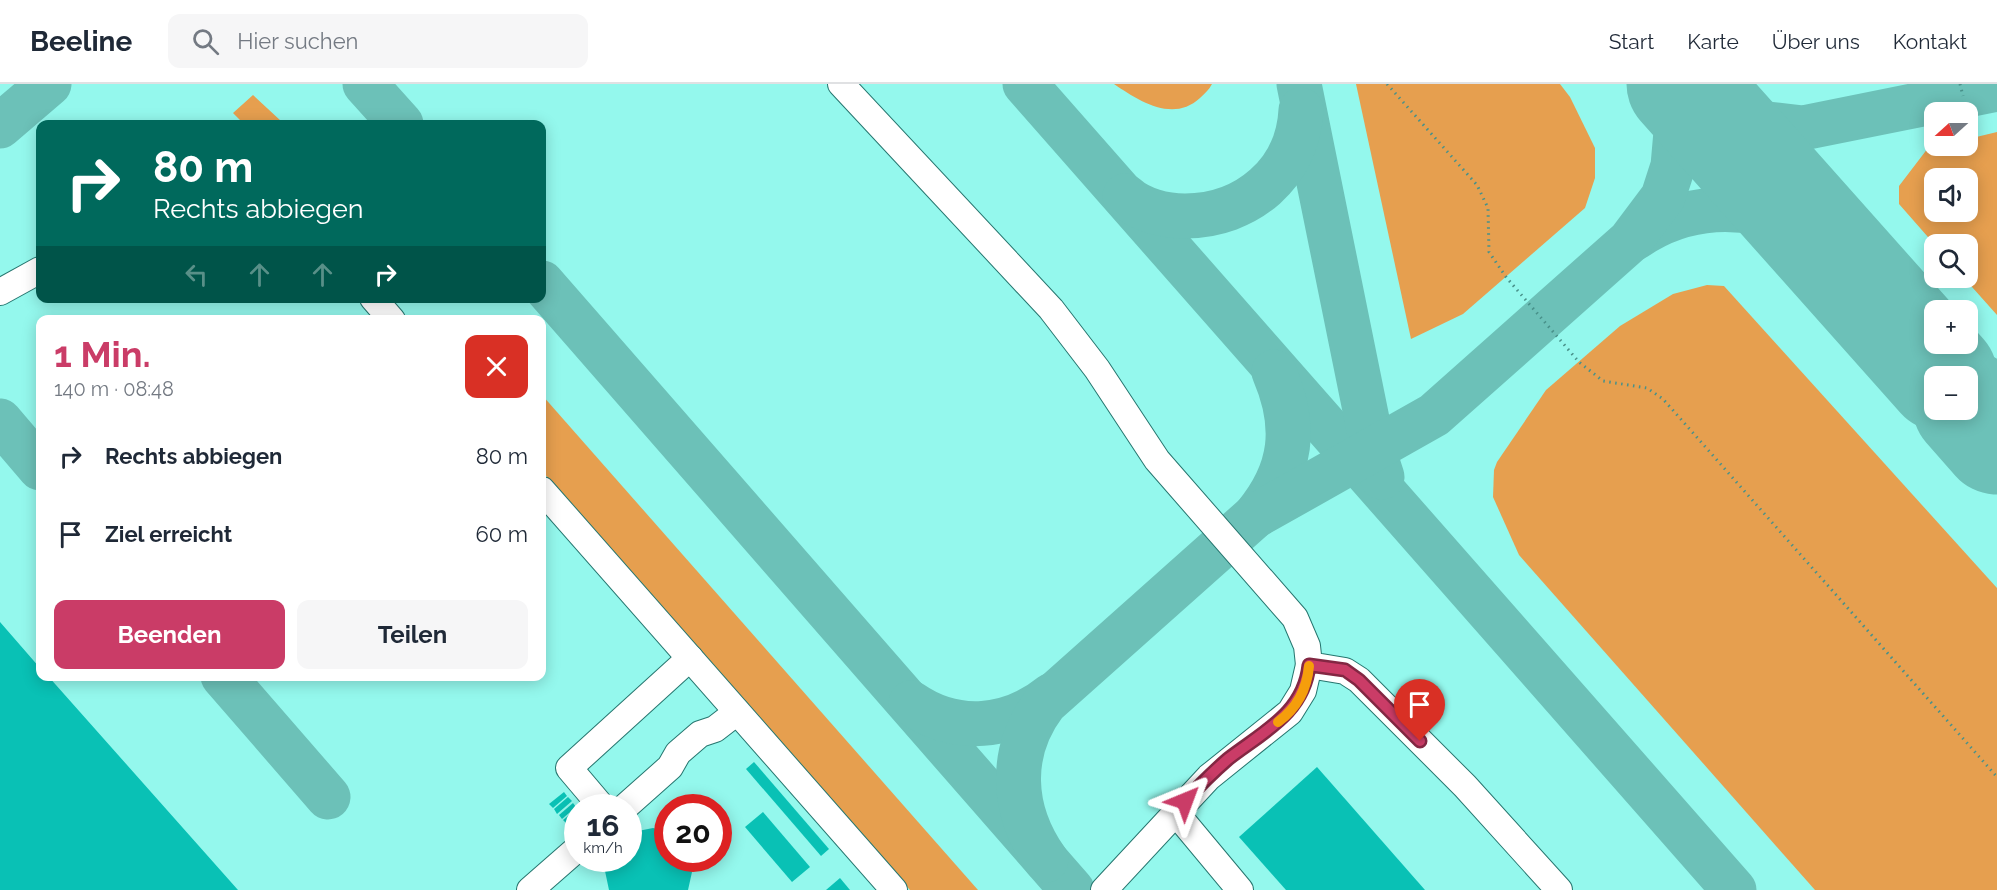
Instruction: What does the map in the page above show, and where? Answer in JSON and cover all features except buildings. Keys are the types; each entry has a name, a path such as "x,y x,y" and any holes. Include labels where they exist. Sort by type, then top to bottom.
{"lane":[{"path":"841,84 1052,309 1097,369 1157,460 1295,618 1304,635 1309,665 1303,691 1290,712 1225,762 1175,812 1104,890"},
{"path":"0,292 36,272"},
{"path":"377,303 388,315"},
{"path":"546,495 894,890"},
{"path":"591,794 569,768 690,658"},
{"path":"1309,665 1345,670 1359,680 1465,786 1559,890"},
{"path":"640,794 670,768 678,753 700,734 715,729 737,712"},
{"path":"1175,812 1240,890"},
{"path":"530,890 564,860"}],"path":[{"path":"1387,84 1477,185 1488,208 1489,252 1506,277 1579,362 1603,381 1647,388 1663,399 1997,777"},
{"path":"1960,84 1963,96"}],"shaded area":[{"path":"1114,84 1212,84 1200,98 1190,105 1179,109 1168,109 1156,107 1134,97"},
{"path":"1356,84 1560,84 1570,97 1595,148 1595,178 1585,208 1463,314 1411,339"},
{"path":"253,95 280,120 240,120 233,113"},
{"path":"1997,132 1997,315 1973,288 1978,288 1978,234 1925,234 1899,204 1899,186 1924,153 1924,156 1978,156 1978,137"},
{"path":"1707,285 1724,286 1997,588 1997,890 1815,890 1519,555 1493,497 1494,470 1497,462 1546,390 1620,326 1673,294"},
{"path":"546,400 978,890 910,890 546,476"}],"taxiway":[{"path":"0,126 49,84"},
{"path":"365,84 397,120"},
{"path":"1025,84 1734,890"},
{"path":"1299,84 1373,449 1382,477"},
{"path":"1046,860 1034,841 1026,821 1019,781 1020,761 1025,741 1045,703 1255,516 1434,415 1630,241 1663,197 1673,166 1676,132 1666,84"},
{"path":"1688,84 1703,97 1738,116 1768,124 1803,128 1997,89"},
{"path":"1125,196 1153,211 1185,216 1208,214 1248,199 1265,187 1279,171 1290,153 1298,133 1301,110"},
{"path":"1635,238 1673,218 1694,213 1715,210 1757,213 1777,219 1805,234 1857,280"},
{"path":"546,288 1072,890"},
{"path":"1255,516 1277,482 1287,447 1286,411 1274,372"},
{"path":"0,421 36,463"},
{"path":"227,681 328,797"},
{"path":"911,703 946,720 983,723 1001,721 1019,715 1052,695"}],"runway":[{"path":"1682,84 1933,366"},
{"path":"1978,417 1997,439"}],"slow traffic":[{"path":"1278,722 1299,700 1307,681 1309,666"}],"route":[{"path":"1185,801 1225,762 1290,712 1303,691 1309,665 1345,670 1359,680 1420,741"}]}
